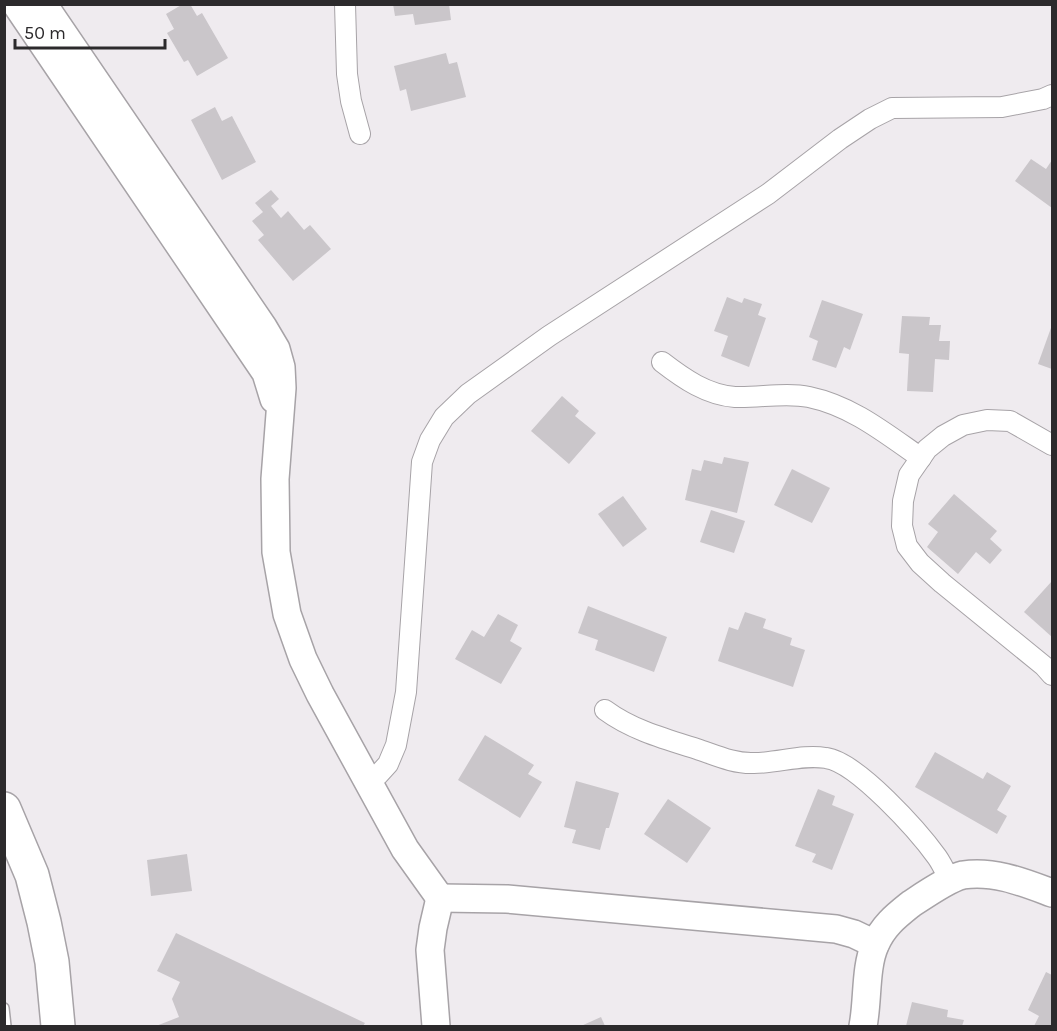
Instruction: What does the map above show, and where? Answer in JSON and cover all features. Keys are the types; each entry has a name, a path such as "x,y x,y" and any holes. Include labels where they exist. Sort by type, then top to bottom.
{"highway":[{"path":"4,809 32,875 44,922 52,962 58,1026"}],"street":[{"path":"16,4 266,373 279,417"},
{"path":"43,4 276,349 282,378 275,479 276,552 287,614 303,659 320,694 405,849 440,898 430,950 436,1026"},
{"path":"345,4 347,74 351,101 360,134"},
{"path":"368,783 388,764 396,745 406,692 422,462 429,440 444,417 468,394 549,336 768,194 870,119 892,108 1002,107 1053,95"},
{"path":"662,362 688,382 734,397 807,396 846,408 921,458"},
{"path":"1053,445 1010,421 987,420 963,425 943,436 927,449 909,475 903,501 902,526 907,546 920,563 1053,675"},
{"path":"605,710 615,718 645,732 733,761 753,764 800,757 829,758 852,770 879,793 916,831 938,858 950,881"},
{"path":"863,1026 875,944 891,919 929,891 962,875 988,874 1020,881 1053,893"},
{"path":"440,898 507,899 836,929 875,944"}],"lane":[{"path":"4,1008 6,1026"}],"building":[{"path":"183,4 190,4 197,16 202,13 228,58 197,76 188,60 184,62 167,33 174,29 166,14"},
{"path":"393,4 449,4 451,20 415,25 413,14 395,16"},
{"path":"446,53 449,64 457,62 466,97 411,111 406,89 400,91 394,66"},
{"path":"215,107 222,121 232,116 256,162 222,180 191,120"},
{"path":"1031,159 1046,169 1052,160 1052,208 1015,181"},
{"path":"271,190 279,199 271,206 281,218 288,211 304,230 310,225 331,249 293,281 258,240 264,235 252,221 263,212 255,203"},
{"path":"727,297 742,303 744,298 762,304 758,315 766,318 749,367 721,356 728,336 714,331"},
{"path":"822,300 863,314 850,350 844,347 836,368 812,360 818,341 809,337"},
{"path":"902,316 930,317 929,325 941,325 939,341 950,341 949,360 935,359 933,392 907,391 909,354 899,353"},
{"path":"1052,325 1052,369 1038,364"},
{"path":"562,396 579,411 575,416 596,433 569,464 531,431"},
{"path":"724,457 749,462 737,513 685,500 692,469 701,471 704,460 722,464"},
{"path":"792,469 830,488 812,523 774,505"},
{"path":"954,494 997,531 990,539 1002,550 990,564 976,552 958,574 927,547 938,532 928,524"},
{"path":"623,496 647,529 623,547 598,514"},
{"path":"711,510 745,521 734,553 700,542"},
{"path":"1052,581 1052,637 1024,612"},
{"path":"588,606 667,637 654,672 595,650 598,640 578,633"},
{"path":"745,612 766,619 763,628 792,638 790,645 805,650 793,687 718,661 729,627 738,630"},
{"path":"498,614 518,625 510,641 522,648 501,684 455,659 472,630 484,637"},
{"path":"485,735 534,765 528,774 542,782 520,818 458,780"},
{"path":"935,752 983,779 987,772 1011,786 997,810 1007,816 997,834 915,787"},
{"path":"576,781 619,793 600,850 572,843 576,830 564,827"},
{"path":"818,789 835,796 832,805 854,814 832,870 812,862 816,854 795,846"},
{"path":"668,799 711,828 687,863 644,834"},
{"path":"187,854 192,891 151,896 147,860"},
{"path":"176,933 365,1023 363,1026 156,1026 179,1017 172,999 180,982 157,971"},
{"path":"1046,972 1052,975 1052,1026 1034,1026 1039,1016 1028,1010"},
{"path":"912,1002 948,1010 947,1017 964,1020 962,1026 906,1026"},
{"path":"601,1017 605,1026 581,1026"}]}
